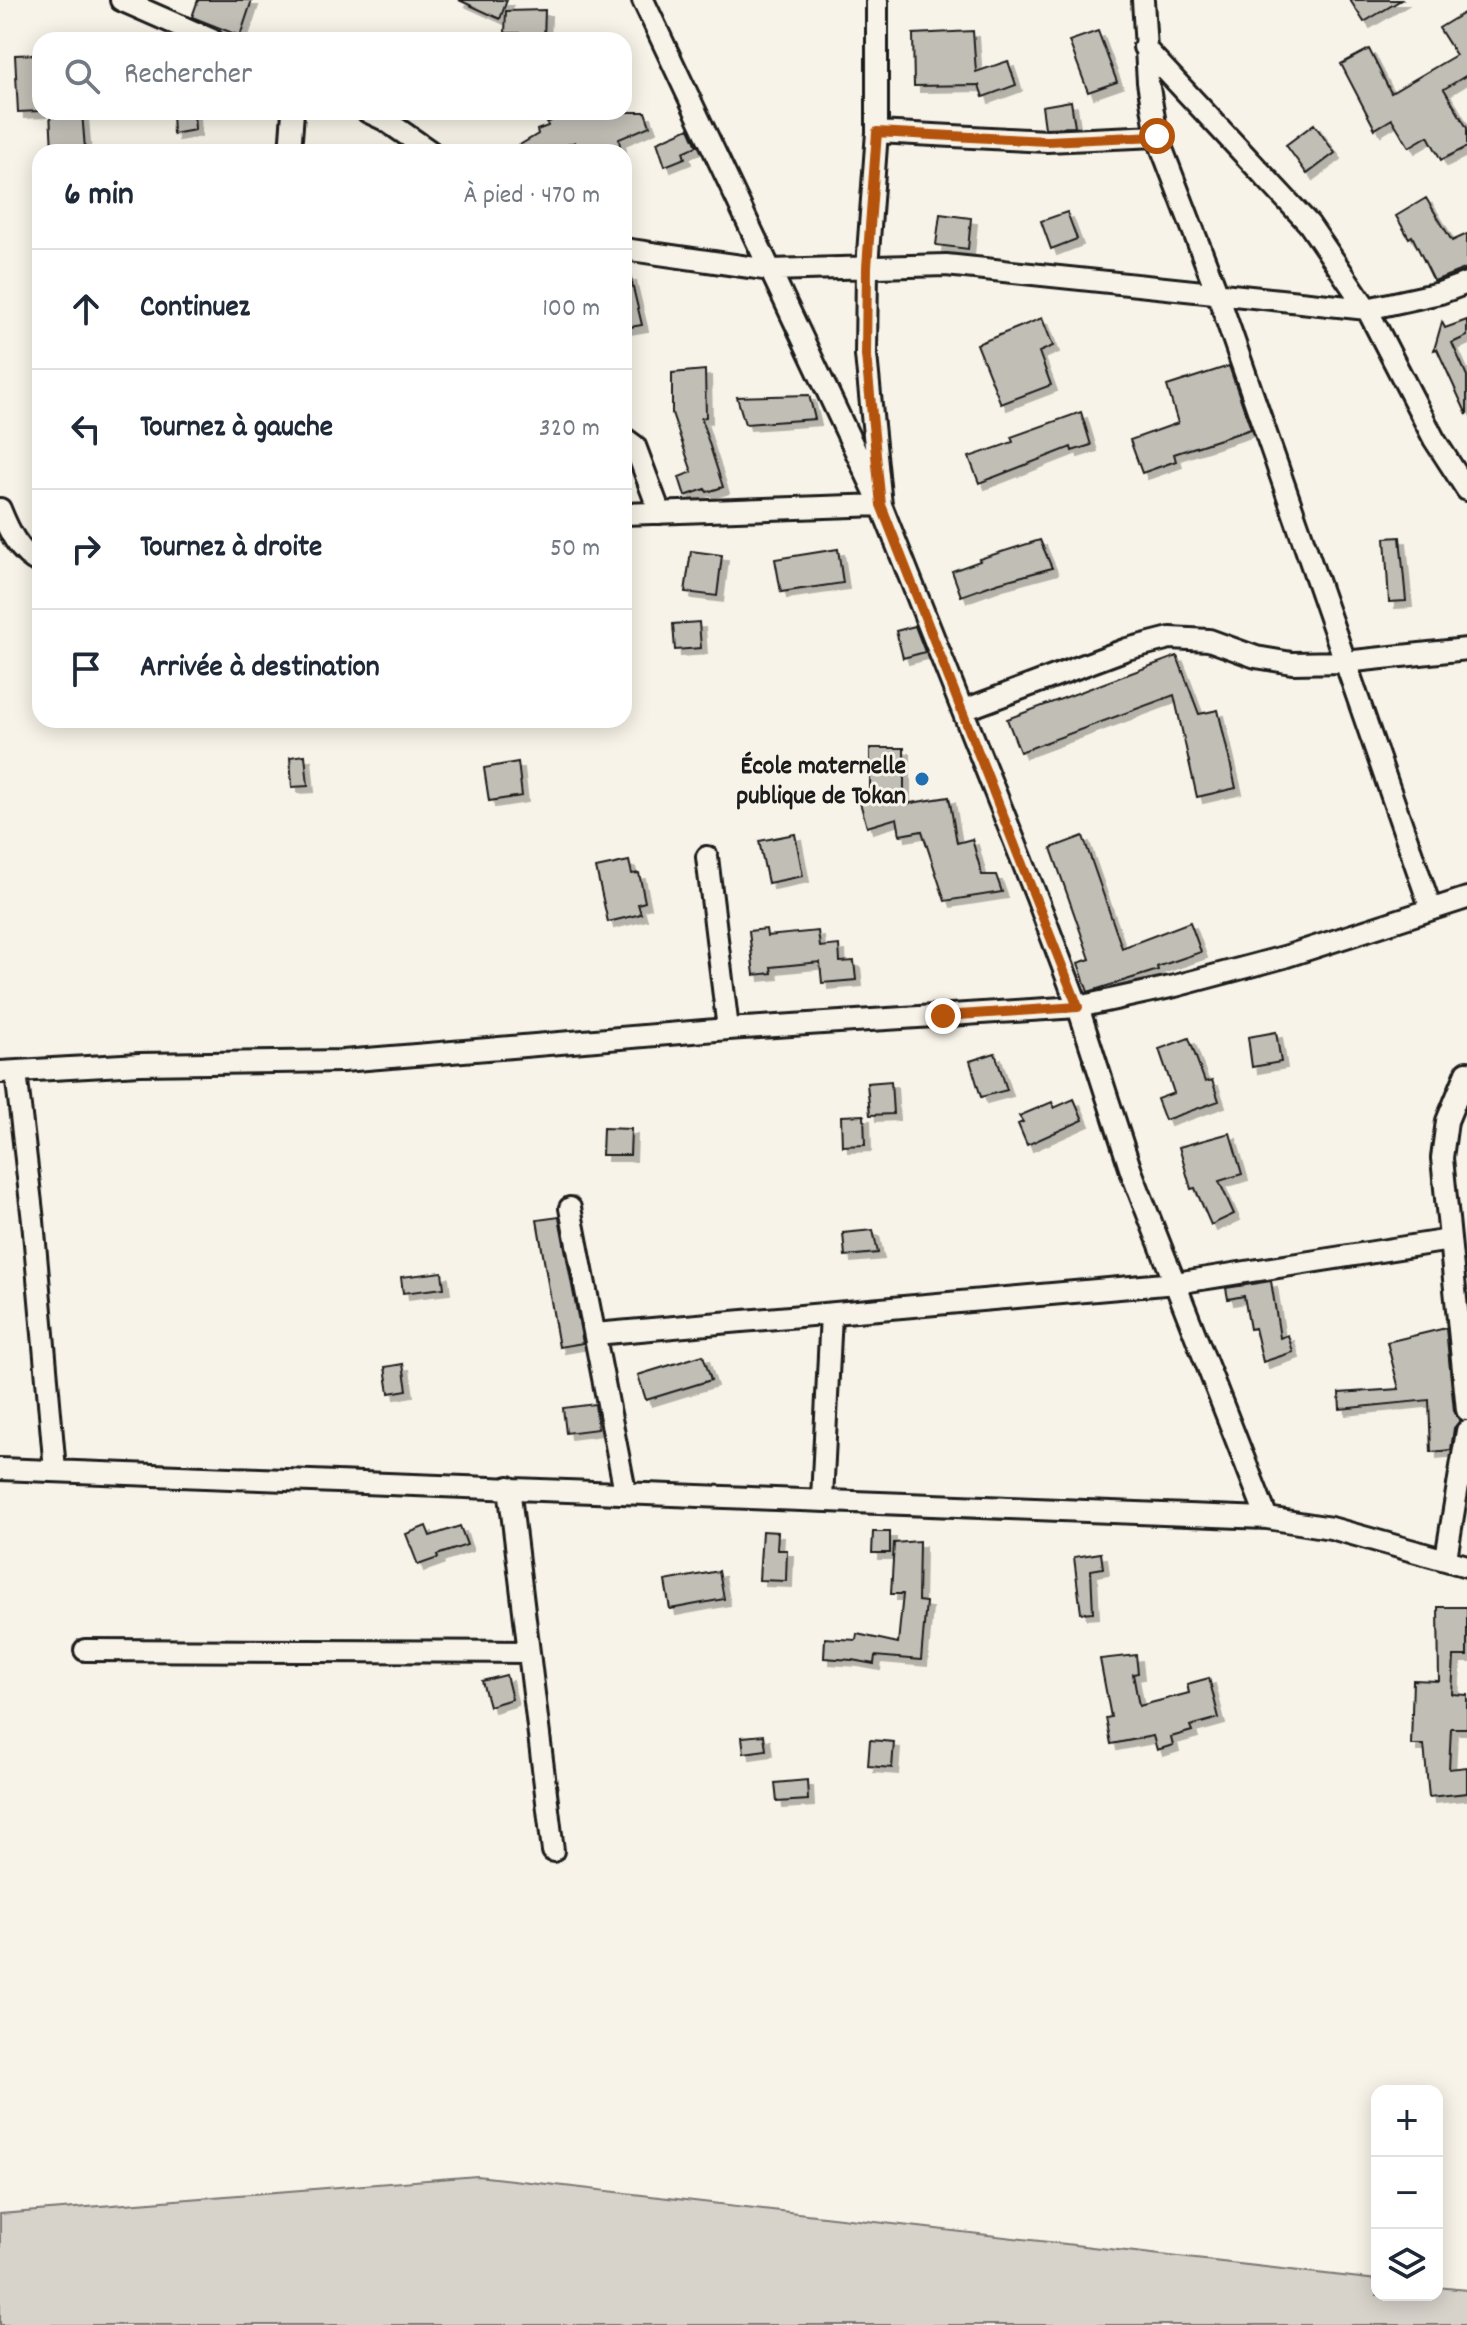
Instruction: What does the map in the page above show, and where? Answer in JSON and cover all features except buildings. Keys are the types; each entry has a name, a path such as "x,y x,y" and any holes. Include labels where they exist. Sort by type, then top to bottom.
{"street":[{"path":"121,0 194,32"},
{"path":"643,0 881,505 1078,1007 1131,1171 1267,1518"},
{"path":"877,0 877,132 867,267 866,355 881,505"},
{"path":"1143,0 1144,47 1157,136 1218,295 1431,909"},
{"path":"1144,47 1309,224 1367,309 1434,439 1467,490"},
{"path":"291,144 292,120"},
{"path":"385,120 420,144"},
{"path":"877,132 1047,141 1157,136"},
{"path":"632,250 770,270 946,265 1367,309 1440,293 1467,283"},
{"path":"632,444 660,513"},
{"path":"632,514 881,505"},
{"path":"0,509 10,533 32,559"},
{"path":"964,710 1127,649 1170,638 1209,640 1256,657 1292,663 1345,662 1467,649"},
{"path":"707,857 728,1029"},
{"path":"55,1470 33,1221 8,1072 140,1064 343,1061 728,1029 1078,1007 1270,961 1467,898"},
{"path":"1467,1072 1447,1121 1442,1158 1467,1410"},
{"path":"570,1208 625,1491"},
{"path":"595,1334 1176,1283 1450,1240"},
{"path":"822,1499 831,1314"},
{"path":"1446,1558 1467,1431"},
{"path":"0,1469 1267,1518 1331,1528 1467,1566"},
{"path":"509,1487 553,1851"},
{"path":"85,1650 529,1652"}],"shaded area":[{"path":"477,2176 1371,2279 1371,2301 1443,2301 1443,2288 1467,2290 1467,2325 0,2325 0,2214"}],"place":[{"name":"École maternelle publique de Tokan","path":"922,779"}],"route":[{"path":"943,1016 1078,1007 881,505 866,355 867,267 877,132 1047,141 1157,136"}]}
